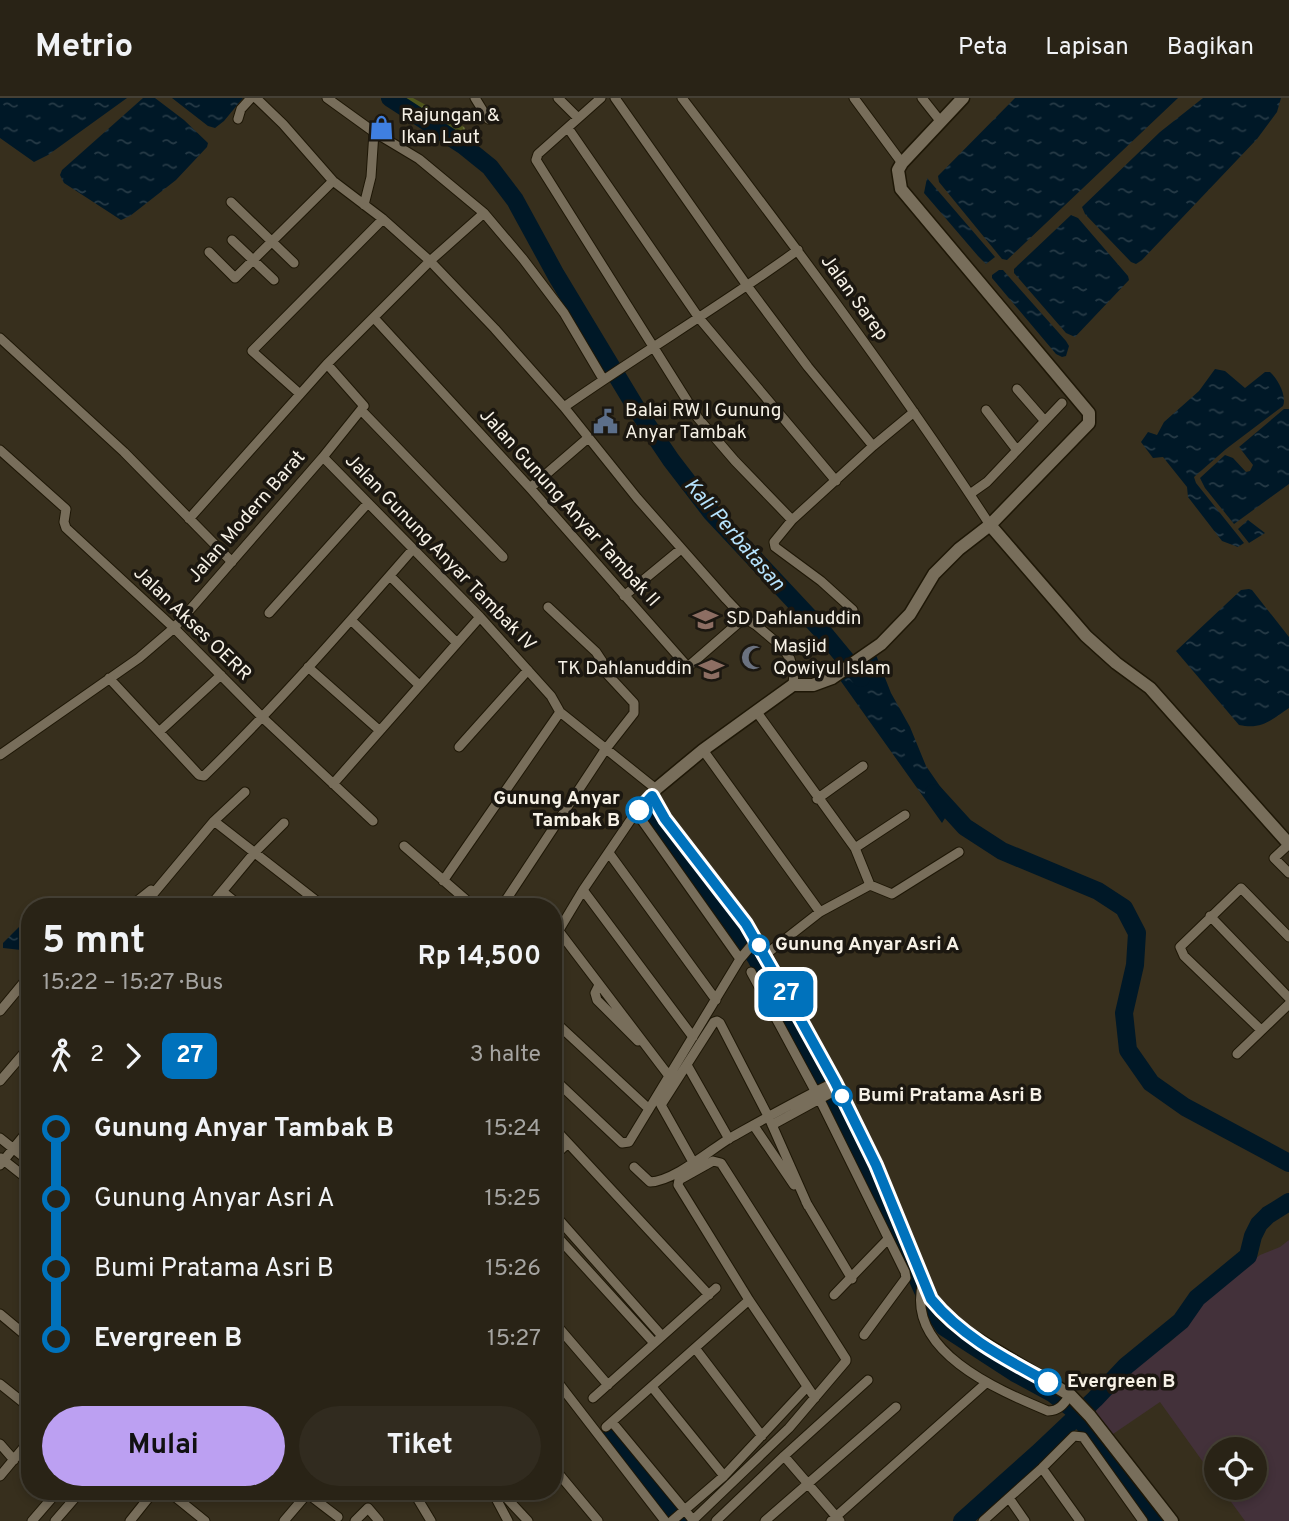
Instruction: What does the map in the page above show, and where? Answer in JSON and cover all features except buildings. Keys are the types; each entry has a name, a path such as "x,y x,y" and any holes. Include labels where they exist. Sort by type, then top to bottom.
{"street":[{"path":"238,119 242,109 253,98 283,124 333,181 383,219 434,264 564,407 681,549 744,618 783,648 794,673 793,685"},
{"path":"327,98 374,132 419,159 484,213 558,305 605,378"},
{"path":"475,98 488,119"},
{"path":"601,98 575,115 568,128 538,154 536,160 698,418 792,520"},
{"path":"615,98 748,287 808,367 873,446"},
{"name":"Jalan Sarep","path":"682,98 798,250 979,504 990,525"},
{"path":"853,98 902,163"},
{"path":"922,98 941,122"},
{"path":"562,924 636,812 654,792 703,750 793,685 813,685 832,678 881,643 910,614 934,574 959,549 990,525 1089,423 1089,413 901,189 898,170 902,163 963,98"},
{"path":"560,100 575,115"},
{"path":"568,128 699,318 836,481"},
{"path":"364,205 371,177 374,132"},
{"path":"209,252 236,278 333,181"},
{"path":"231,202 294,263"},
{"path":"189,519 327,364 484,213"},
{"path":"300,394 252,351 383,219"},
{"path":"232,240 274,280"},
{"path":"564,407 748,287 798,250"},
{"name":"Jalan Gunung Anyar Tambak II","path":"375,319 688,665 744,618"},
{"path":"0,338 124,452 232,562"},
{"path":"327,364 364,406 361,411 503,557"},
{"path":"1017,389 1044,421"},
{"path":"970,494 985,485 1062,403"},
{"path":"986,410 1016,449"},
{"name":"Jalan Gunung Anyar Tambak IV","path":"361,411 323,457 480,617 551,696 560,712 654,792"},
{"path":"853,610 821,581 775,547 775,540 792,520 914,412"},
{"path":"530,488 588,438"},
{"name":"Jalan Akses OERR","path":"0,450 66,509 66,528 174,628 263,718 373,821"},
{"name":"Jalan Modern Barat","path":"0,755 139,658 174,628 323,457"},
{"path":"979,504 985,485"},
{"path":"269,613 368,503"},
{"path":"990,525 1086,636 1150,688 1289,844 1274,858 1289,873"},
{"path":"109,678 199,775 204,776 263,718 352,621 412,549"},
{"path":"624,596 681,549"},
{"path":"390,576 456,642"},
{"path":"507,898 605,750 634,713 634,703 608,675 600,656 548,607"},
{"path":"332,784 480,617"},
{"path":"352,621 419,685"},
{"path":"308,667 379,730"},
{"path":"459,747 528,670"},
{"path":"159,732 221,675"},
{"path":"755,711 855,848 870,885 892,894 959,852"},
{"path":"443,881 560,712"},
{"path":"703,750 820,912"},
{"path":"817,799 863,766"},
{"path":"149,898 214,821 245,792"},
{"path":"654,792 665,819 753,943 765,955 906,1278 864,1335"},
{"path":"636,812 741,958"},
{"path":"855,848 905,815"},
{"path":"214,821 313,898"},
{"path":"217,898 255,852 284,823"},
{"path":"404,846 463,898"},
{"path":"609,853 716,1000"},
{"path":"141,898 165,878"},
{"path":"765,955 820,912 870,885"},
{"path":"1261,1030 1180,947 1241,888 1289,937"},
{"path":"583,890 693,1037"},
{"path":"223,892 230,898"},
{"path":"1210,916 1289,998"},
{"path":"562,935 669,1076"},
{"path":"562,1086 622,1143 629,1142 741,958 753,943"},
{"path":"751,972 876,1165 922,1284 937,1307 962,1330 1086,1412 1171,1521"},
{"path":"0,1011 21,986"},
{"path":"1237,1054 1289,1004"},
{"path":"693,1162 663,1110 663,1100 714,1022 720,1023 770,1122 808,1206"},
{"path":"562,1028 649,1109"},
{"path":"0,1081 21,1056"},
{"path":"687,1065 729,1139"},
{"path":"634,1167 650,1182 654,1182 729,1139 754,1126 770,1122 826,1090"},
{"path":"754,1126 808,1206 852,1279"},
{"path":"562,1137 712,1291 593,1398"},
{"path":"0,1138 21,1155"},
{"path":"21,1139 1,1161 21,1175"},
{"path":"562,1149 568,1143"},
{"path":"748,1300 609,1424 682,1512 692,1520 789,1428 815,1398 846,1361 846,1356 721,1163 713,1161 678,1183 748,1300 815,1398"},
{"path":"562,1223 662,1336"},
{"path":"834,1296 888,1239"},
{"path":"562,1242 654,1343"},
{"path":"922,1284 919,1304 923,1321 934,1340 985,1383 1048,1411 1055,1411 1066,1401"},
{"path":"0,1314 21,1332"},
{"path":"562,1331 608,1385"},
{"path":"695,1348 762,1436"},
{"path":"716,1521 868,1380"},
{"path":"784,1456 836,1519 985,1383"},
{"path":"0,1384 21,1401"},
{"path":"652,1387 724,1476"},
{"path":"672,1521 724,1476 807,1387"},
{"path":"562,1388 666,1521"},
{"path":"765,1521 896,1407"},
{"path":"984,1521 1074,1436 1083,1437 1143,1521"},
{"path":"0,1444 14,1460"},
{"path":"0,1476 21,1451"},
{"path":"1042,1468 1080,1521"},
{"path":"562,1478 598,1521"},
{"path":"1009,1498 1026,1521"},
{"path":"47,1521 36,1517 50,1500"},
{"path":"55,1521 73,1500"},
{"path":"130,1521 147,1500"},
{"path":"179,1500 205,1521"},
{"path":"284,1521 299,1500"},
{"path":"316,1500 338,1517"},
{"path":"418,1500 431,1521"},
{"path":"497,1500 508,1521"},
{"path":"508,1500 528,1521"},
{"path":"355,1521 369,1508 379,1521"}],"shaded area":[{"path":"1289,1240 1289,1521 1245,1521 1230,1500 1267,1500 1267,1437 1204,1437 1204,1463 1160,1402 1113,1434 1095,1412 1133,1364 1169,1343 1190,1323 1202,1302 1260,1255"}],"green space":[{"path":"395,98 413,98 459,123 465,128 466,136 461,139 454,136"}],"water":[{"path":"0,98 127,98 48,155 34,162 0,138"},
{"path":"143,98 155,98 208,143 176,180 121,220 64,183 60,175 62,170"},
{"path":"172,98 243,98 215,128 208,126"},
{"path":"1015,98 1178,98 1007,260 1002,259 939,182 938,176"},
{"path":"1203,98 1281,98 1277,112 1257,139 1142,260 1136,264 1131,262 1085,214 1082,207 1160,132"},
{"path":"927,178 995,257 986,264 924,193"},
{"path":"1071,215 1078,218 1129,280 1075,337 1066,333 1014,273 1014,269"},
{"path":"999,270 1003,270 1066,341 1069,346 1066,356 1056,354 992,278"},
{"path":"1215,369 1225,371 1245,388 1265,372 1270,372 1279,383 1284,397 1283,406 1194,477 1244,543 1238,547 1222,541 1188,497 1187,487 1163,457 1153,458 1141,442 1148,432 1157,435 1164,422 1199,391"},
{"path":"1284,409 1289,409 1289,484 1234,524 1200,478 1225,455 1233,458 1246,472 1250,471 1253,465 1239,447"},
{"path":"1248,520 1265,533 1249,543 1238,529"},
{"path":"1249,589 1289,637 1289,708 1266,723 1254,726 1239,725 1176,651 1241,590"},
{"path":"876,655 926,766 953,805 942,823 840,680"},
{"path":"21,925 21,950 3,948 3,943"}],"waterway":[{"name":"Kali Perbatasan","path":"390,98 464,146 490,167 515,200 556,275 638,411 671,460 711,512 823,632 861,678"},
{"name":"Kali Perbatasan","path":"934,793 965,827 1002,851 1098,891 1124,908 1137,933 1135,965 1124,1013 1128,1050 1151,1083 1185,1107 1289,1163"},
{"path":"644,810 727,916 756,958 832,1098 875,1184 928,1302 944,1327 1015,1373 1052,1393 1079,1414 1083,1423 1160,1521"},
{"path":"962,1521 1038,1453 1126,1366 1181,1321 1197,1298 1248,1256 1259,1224 1289,1202"},
{"path":"611,1435 680,1521"}],"bus line":[{"name":"27","path":"639,810 652,796 665,819 756,940 835,1082 876,1165 931,1299 944,1315 962,1330 986,1347 1048,1382"}],"place":[{"name":"Rajungan & Ikan Laut","path":"381,127"},
{"name":"Balai RW I Gunung Anyar Tambak","path":"605,422"},
{"name":"SD Dahlanuddin","path":"706,619"},
{"name":"Masjid Qowiyul Islam","path":"753,658"},
{"name":"TK Dahlanuddin","path":"712,669"},
{"name":"Gunung Anyar Tambak B","path":"639,810"},
{"name":"Gunung Anyar Asri A","path":"759,945"},
{"name":"Bumi Pratama Asri B","path":"842,1096"},
{"name":"Evergreen B","path":"1048,1382"}]}
